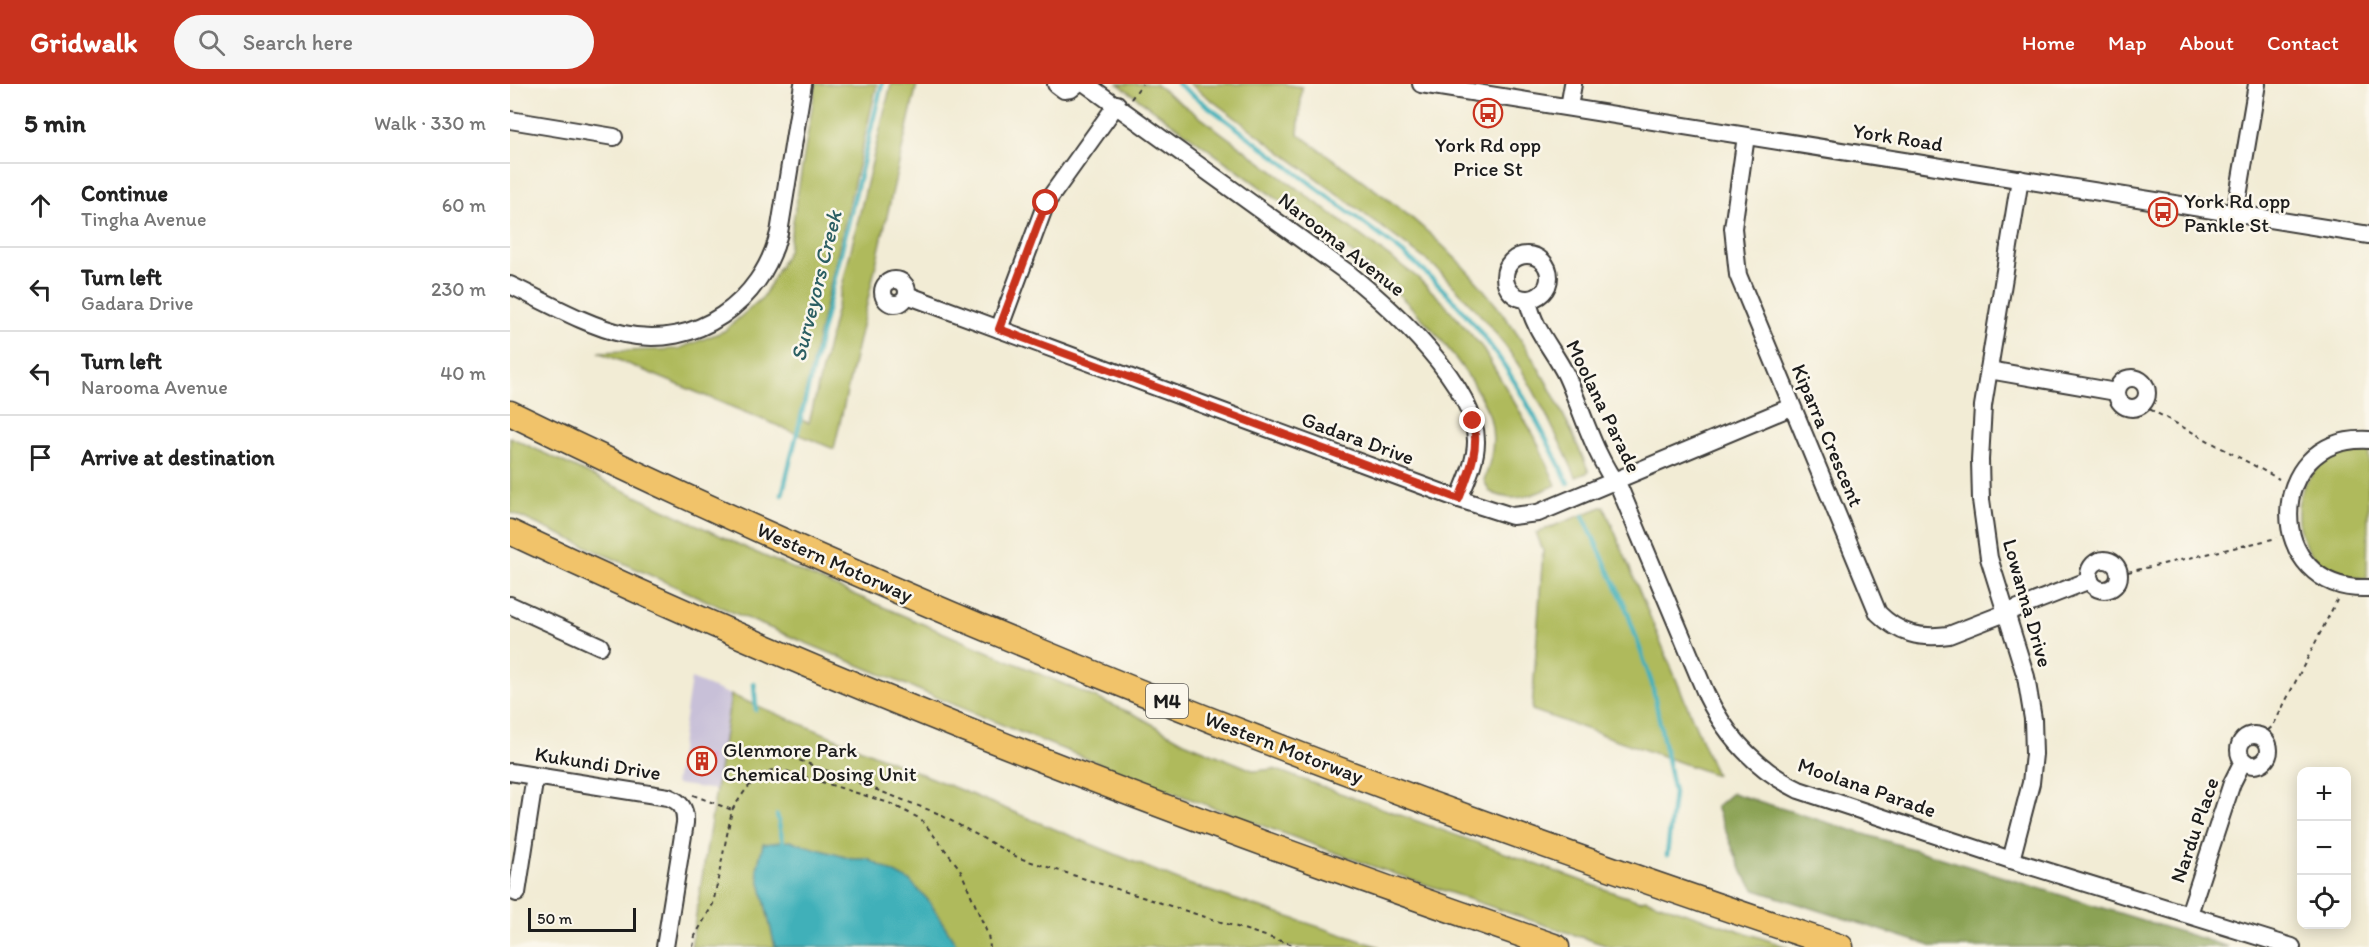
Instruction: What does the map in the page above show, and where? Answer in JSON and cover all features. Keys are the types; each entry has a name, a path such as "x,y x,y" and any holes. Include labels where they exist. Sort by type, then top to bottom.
{"highway":[{"name":"Western Motorway","path":"510,413 786,541 1087,670 1248,734 1503,830 1841,947"},
{"path":"510,532 789,658 1050,764 1232,833 1557,947"}],"street":[{"path":"510,285 609,330 633,336 660,337 686,333 710,324 722,316 754,288 774,250 779,233 802,84"},
{"path":"1056,84 1068,90 1077,84"},
{"name":"Narooma Avenue","path":"1086,84 1117,104 1348,273 1382,301 1423,343 1461,396 1471,413 1476,430 1476,452 1459,499"},
{"name":"York Road","path":"1421,84 2369,235"},
{"path":"1569,108 1573,84"},
{"path":"2235,214 2257,84"},
{"path":"999,329 1046,203 1117,104"},
{"path":"510,120 614,136"},
{"name":"Kiparra Crescent","path":"1746,136 1734,211 1735,260 1738,275 1872,603 1884,620 1902,632 1931,637 1949,635 2090,580 2100,590 2110,589 2117,583 2119,574"},
{"name":"Lowanna Drive","path":"2011,860 2029,798 2034,736 2026,677 1989,558 1981,500 1981,423 2020,180"},
{"name":"Gadara Drive","path":"907,295 1499,514 1512,516 1527,516 1791,407"},
{"name":"Moolana Parade","path":"1528,300 1534,323 1565,373 1608,474 1620,489 1714,712 1740,747 1756,762 1783,783 1799,790 2011,860 2292,947"},
{"path":"1989,370 2116,392"},
{"path":"2124,380 2138,380 2145,386 2147,391 2142,405 2133,409 2119,402 2116,392 2124,380"},
{"path":"2369,440 2348,441 2324,450 2305,467 2292,489 2288,514 2291,538 2302,559 2310,568 2330,582 2344,586 2369,588"},
{"path":"510,605 600,646"},
{"name":"Nardu Place","path":"2251,735 2260,736 2268,743 2269,754 2258,764 2248,764 2243,761 2239,748 2243,739 2251,735"},
{"name":"Nardu Place","path":"2189,914 2232,783 2243,761"},
{"name":"Kukundi Drive","path":"510,772 668,797 684,797"},
{"path":"517,893 535,776"},
{"path":"665,947 685,823 684,797"}],"path":[{"path":"2142,405 2286,483 2292,489"},
{"path":"2119,574 2281,537 2291,538"},
{"path":"2260,736 2273,726 2344,586"},
{"path":"791,756 937,813 1019,858 1300,947"},
{"path":"693,947 695,936 712,904 732,810 762,773 772,768 889,803 909,812 926,825 960,869 988,935 990,947"},
{"path":"684,797 732,810"}],"shaded area":[{"path":"691,679 731,695 716,790 675,784"}],"green space":[{"path":"816,84 877,84 799,419 809,423 891,84 917,84 834,449 599,352 678,349 724,331 763,297 788,251"},
{"path":"1118,84 1155,84 1417,277 1442,301 1481,346 1535,437 1556,485 1531,495 1515,498 1489,491 1484,480 1493,442 1488,412 1466,373 1428,325 1399,295 1353,254"},
{"path":"1190,84 1283,84 1302,87 1298,134 1420,225 1475,280 1499,308 1539,369 1589,472 1576,477 1518,363 1484,319 1434,266"},
{"path":"510,437 757,553 1136,715 1184,742 1255,771 1274,769 1618,894 1640,901 1645,899 1788,947 1611,947 1369,865 1166,790 1017,731 734,613 510,512"},
{"path":"2360,449 2369,450 2367,579 2338,573 2317,559 2303,540 2298,517 2301,494 2312,474 2332,458"},
{"path":"1604,506 1716,775 1532,710 1543,550 1536,533"},
{"path":"731,695 1185,883 1380,947 691,947"},
{"path":"1732,793 2229,947 1934,947 1755,890 1743,874 1716,807"}],"water":[{"path":"790,841 852,859 868,859 910,881 929,901 958,947 775,947 757,869 763,844"}],"building":[{"name":"Glenmore Park Chemical Dosing Unit","path":"695,753 711,756 709,768 693,766"}],"waterway":[{"name":"Surveyors Creek","path":"782,495 882,84"},
{"path":"1178,84 1398,249 1454,301 1498,356 1534,416 1568,483"},
{"path":"1583,516 1625,605 1652,684 1674,793 1667,855"},
{"name":"Surveyors Creek","path":"754,683 756,710"},
{"name":"Surveyors Creek","path":"777,815 784,847"}],"place":[{"name":"York Rd opp Price St","path":"1488,113"},
{"name":"York Rd opp Pankle St","path":"2163,212"},
{"name":"Glenmore Park Chemical Dosing Unit","path":"702,761"}],"route":[{"path":"1046,203 999,329 1459,499 1476,452 1476,430 1473,421"}]}
